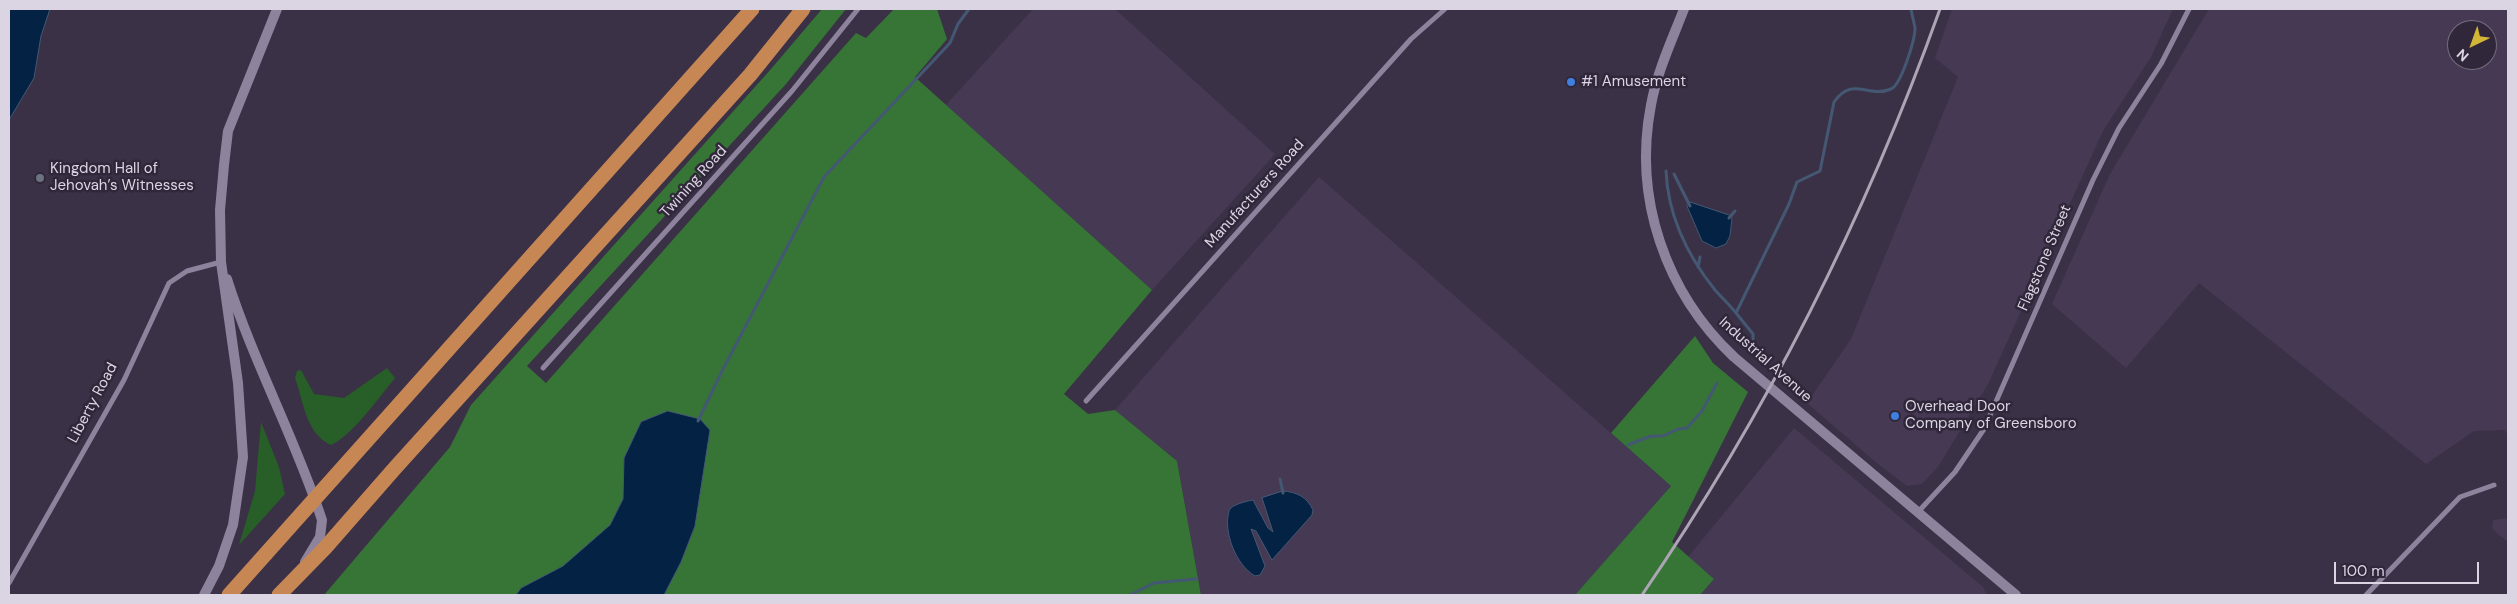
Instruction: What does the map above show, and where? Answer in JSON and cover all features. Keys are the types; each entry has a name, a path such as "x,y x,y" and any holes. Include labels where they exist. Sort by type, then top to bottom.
{"highway":[{"path":"229,595 314,497 752,9"},
{"path":"279,595 325,548 750,74 803,9"}],"street":[{"path":"204,595 219,566 233,525 242,457 238,383 221,262 220,210 228,131 277,9"},
{"name":"Twining Road","path":"543,368 792,92 858,9"},
{"name":"Manufacturers Road","path":"1086,401 1411,39 1445,9"},
{"name":"Industrial Avenue","path":"1684,9 1657,79 1646,140 1646,168 1651,211 1671,273 1695,314 1722,346 1918,512 2010,593"},
{"name":"Flagstone Street","path":"1918,512 1955,472 1984,429 2097,171 2119,128 2162,64 2189,9"},
{"path":"221,262 246,335 322,520 320,537 294,579"},
{"name":"Liberty Road","path":"9,583 124,380 169,284 186,271 221,262"},
{"path":"2366,595 2460,497 2494,485"}],"shaded area":[{"path":"1033,9 1115,9 1275,154 1152,290 946,105"},
{"path":"1952,9 2173,9 2151,57 2103,131 1988,384 1938,467 1922,484 1907,486 1878,464 1807,403 1851,339 1958,77 1935,58"},
{"path":"2209,9 2508,9 2508,437 2505,430 2474,431 2426,464 2199,283 2126,368 2052,304 2110,174"},
{"path":"1319,177 1671,486 1575,595 1201,595 1177,461 1115,410"},
{"path":"1794,428 1983,587 1987,595 1700,595 1714,579 1688,557"},
{"path":"2508,518 2508,542 2492,529 2493,520"}],"green space":[{"path":"822,9 846,9 786,84 527,366 546,383 856,33 866,38 894,9 937,9 947,39 915,77 1152,290 1064,394 1088,414 1115,410 1177,461 1201,595 664,595 681,562 695,526 668,411 641,422 624,458 623,499 610,525 563,566 521,588 516,595 324,595 450,447 471,405 771,69"},
{"path":"1695,336 1713,363 1748,392 1672,542 1714,579 1700,595 1575,595 1671,486 1611,433"},
{"path":"387,368 395,378 356,425 339,441 331,445 322,440 307,416 295,378 297,371 301,370 314,394 344,398"},
{"path":"261,422 279,467 285,494 239,545 255,491"}],"water":[{"path":"9,9 50,9 41,36 34,78 9,120"},
{"path":"1690,202 1729,215 1732,218 1730,236 1726,244 1716,248 1702,241 1687,206"},
{"path":"668,411 700,419 710,430 695,526 681,562 664,595 516,595 521,588 563,566 610,525 623,499 624,458 641,422"},
{"path":"1283,491 1297,494 1305,499 1311,505 1312,515 1272,560 1256,531 1251,529 1265,566 1260,575 1255,576 1242,564 1233,547 1228,528 1229,511 1235,505 1253,500 1268,528 1273,532 1262,498"}],"waterway":[{"path":"698,421 722,371 824,177 950,43 958,24 969,9"},
{"path":"1753,339 1753,334 1736,313 1789,204 1797,182 1820,171 1834,102 1841,94 1848,90 1883,91 1895,86 1907,61 1914,34 1915,28 1911,9"},
{"path":"1666,171 1671,204 1681,235 1705,277 1736,313"},
{"path":"1674,174 1690,206"},
{"path":"1729,218 1735,211"},
{"path":"1698,267 1700,257"},
{"path":"1628,445 1651,436 1663,436 1678,429 1687,428 1702,411 1717,383"},
{"path":"1280,479 1283,493"},
{"path":"1130,595 1154,583 1196,579"}],"railway":[{"path":"1642,595 1730,456 1810,312 1880,162 1940,9"}],"place":[{"name":"#1 Amusement","path":"1571,82"},
{"name":"Kingdom Hall of Jehovah’s Witnesses","path":"40,178"},
{"name":"Overhead Door Company of Greensboro","path":"1895,416"}]}
